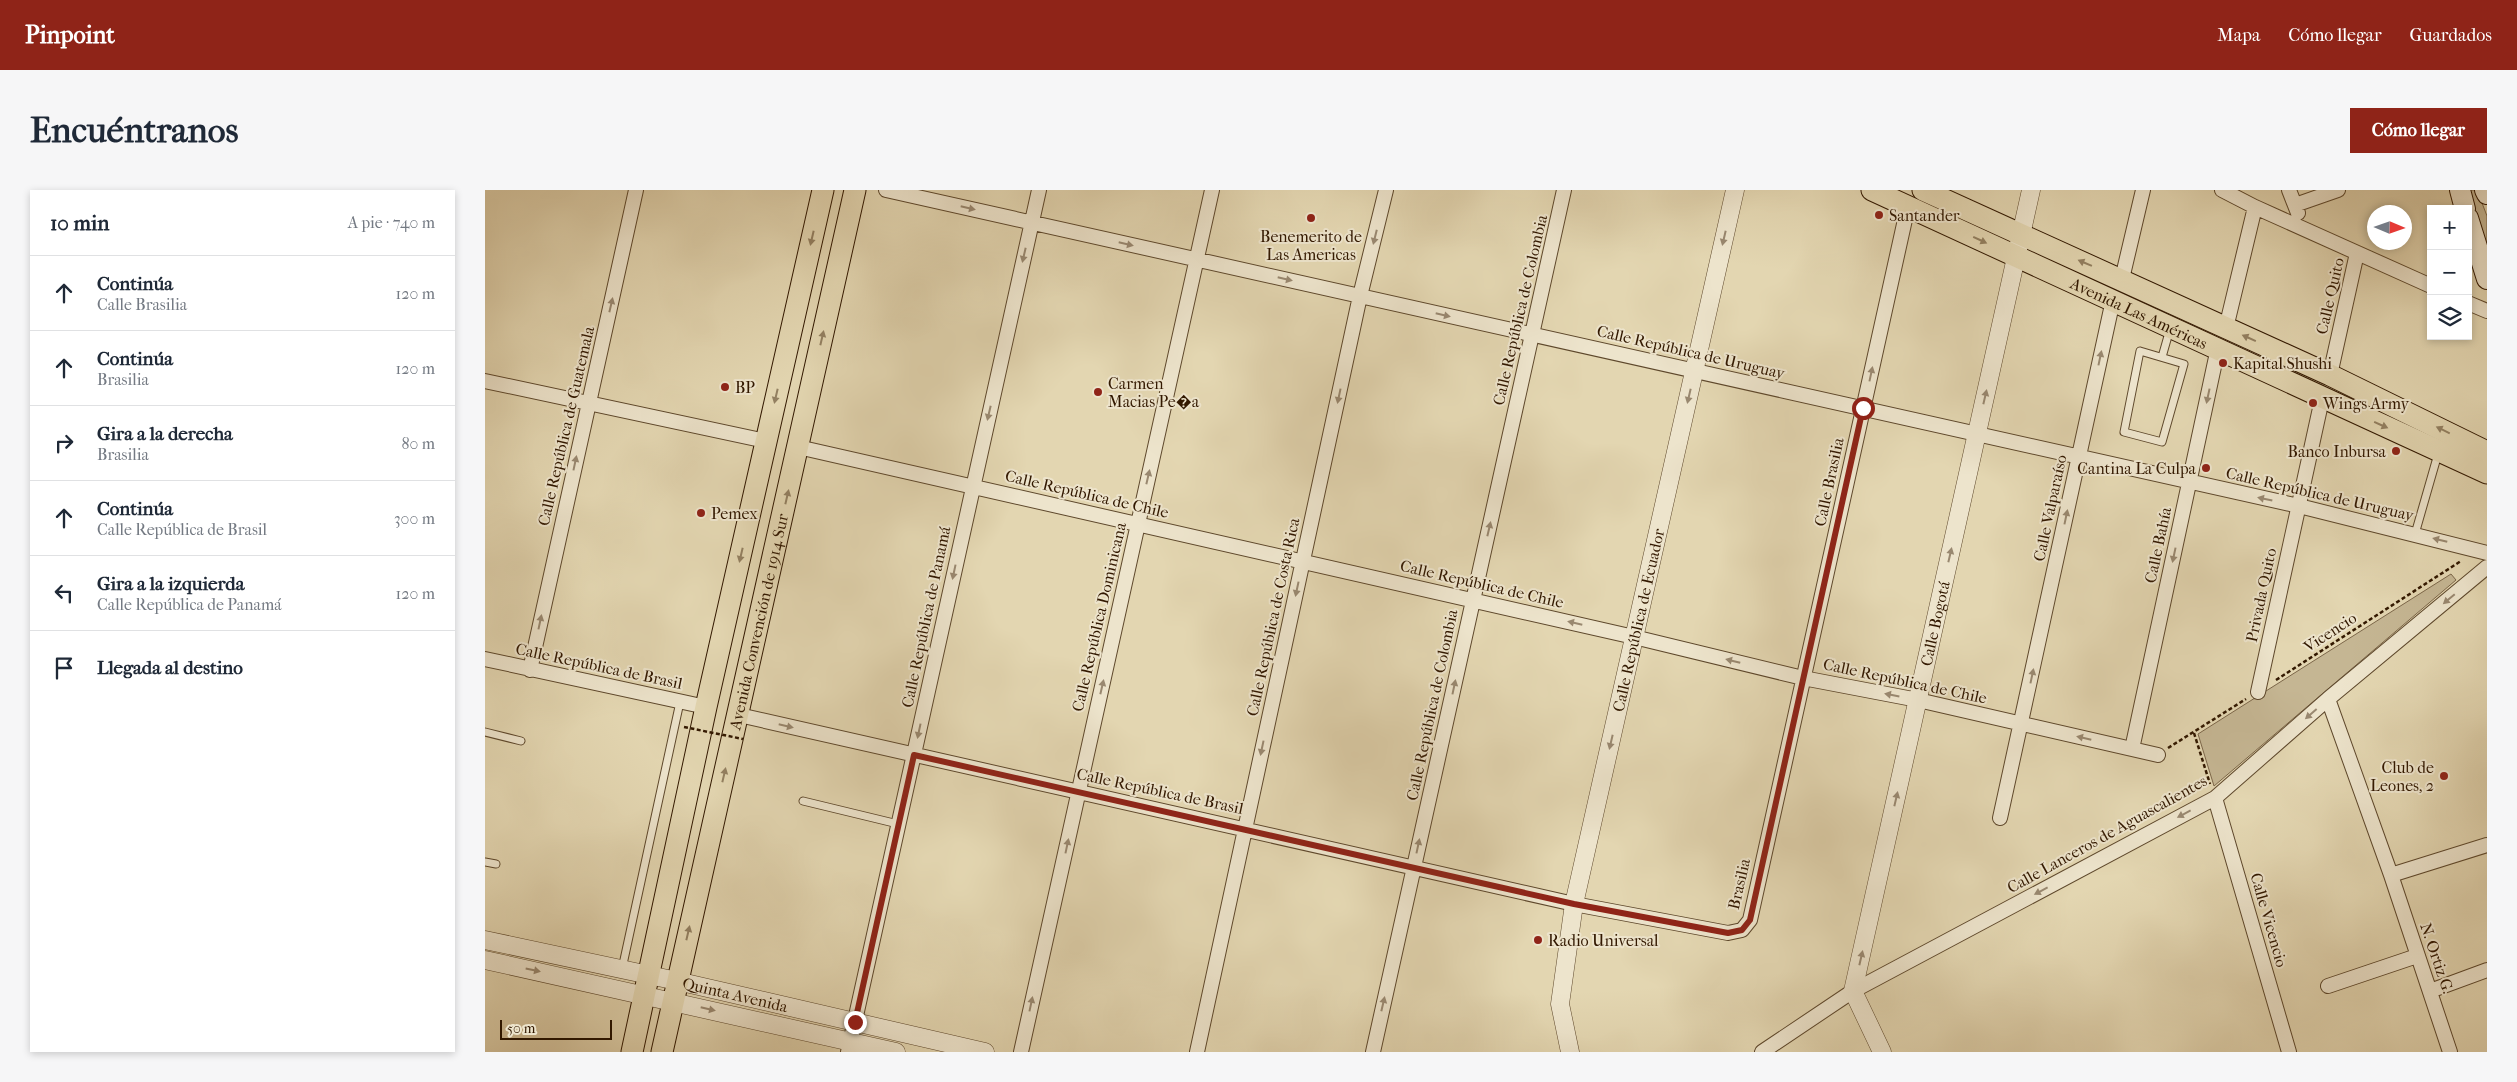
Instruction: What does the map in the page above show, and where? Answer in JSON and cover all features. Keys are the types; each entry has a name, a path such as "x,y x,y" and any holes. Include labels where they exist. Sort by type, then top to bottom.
{"main road":[{"name":"Avenida Convención de 1914 Sur","path":"632,1052 706,707 823,190"},
{"name":"Avenida Convención de 1914 Sur","path":"662,1052 739,715 855,190"},
{"name":"Avenida Las Américas","path":"1872,190 2218,348 2323,399 2487,474"},
{"name":"Avenida Las Américas","path":"1923,190 2330,375 2487,452"},
{"path":"2460,190 2464,205"},
{"path":"2485,190 2487,194"},
{"path":"2472,231 2487,279"}],"street":[{"name":"Calle República de Guatemala","path":"530,670 636,190"},
{"name":"Calle República de Uruguay","path":"886,190 2299,506 2483,552"},
{"name":"Calle República de Panamá","path":"849,1047 1039,190"},
{"name":"Calle República Dominicana","path":"1021,1052 1212,190"},
{"name":"Calle República de Costa Rica","path":"1197,1052 1360,296 1386,190"},
{"name":"Calle República de Colombia","path":"1373,1052 1564,190"},
{"name":"Calle República de Ecuador","path":"1570,1052 1560,1004 1574,904 1735,190"},
{"name":"Calle Bogotá","path":"1853,991 2031,190"},
{"path":"2122,279 2143,190"},
{"path":"2222,190 2255,207 2427,284"},
{"path":"2289,190 2304,228"},
{"path":"2295,206 2338,190"},
{"name":"Calle Brasilia","path":"1803,678 1907,206"},
{"path":"2226,328 2255,207"},
{"name":"Calle Quito","path":"2330,375 2357,253"},
{"name":"Calle Valparaíso","path":"2000,818 2113,300"},
{"path":"2472,305 2487,311"},
{"name":"Calle Bahía","path":"2132,750 2218,348"},
{"path":"485,381 766,441"},
{"path":"2299,506 2323,399"},
{"name":"Calle República de Chile","path":"798,447 1634,637 1803,678 1918,700 2158,755"},
{"name":"Privada Quito","path":"2258,692 2299,506"},
{"name":"Calle Lanceros de Aguascalientes","path":"1762,1052 1853,991 2215,798 2328,699 2487,568"},
{"name":"Calle República de Brasil","path":"485,660 706,707"},
{"name":"Brasilia","path":"1574,904 1728,933 1742,930 1750,920 1803,678"},
{"name":"N. Ortiz G.","path":"2328,699 2391,875 2450,1052"},
{"name":"Calle República de Brasil","path":"739,715 1414,866 1574,904"},
{"name":"Calle Vicencio","path":"2215,798 2289,1052"},
{"path":"2391,875 2487,845"},
{"name":"Quinta Avenida","path":"485,940 622,970 647,985"},
{"path":"2328,986 2417,956"},
{"name":"Quinta Avenida","path":"485,960 647,985 855,1022 985,1052"},
{"path":"2430,990 2487,970"},
{"name":"Quinta Avenida","path":"675,991 849,1047 895,1052"},
{"path":"1853,991 1882,1052"}],"lane":[{"path":"2162,357 2171,327"},
{"path":"2140,351 2162,357 2184,364 2162,442 2124,432 2140,351"},
{"path":"2415,534 2439,451"},
{"path":"622,970 680,702"},
{"path":"485,732 521,741"},
{"path":"803,801 898,824"},
{"path":"485,862 496,864"}],"path":[{"name":"Vicencio","path":"2158,755 2483,552"},
{"path":"685,727 743,739"},
{"path":"2194,733 2215,798"}],"shaded area":[{"path":"2457,190 2477,190 2487,216 2487,261 2472,226 2472,205 2463,205"},
{"path":"2451,574 2456,580 2214,786 2198,734"}],"place":[{"name":"Santander","path":"1879,215"},
{"name":"Benemerito de Las Americas","path":"1311,218"},
{"name":"Kapital Shushi","path":"2223,363"},
{"name":"BP","path":"725,387"},
{"name":"Carmen Macias Pe�a","path":"1098,392"},
{"name":"Wings Army","path":"2313,403"},
{"name":"Banco Inbursa","path":"2396,451"},
{"name":"Cantina La Culpa","path":"2206,468"},
{"name":"Pemex","path":"701,513"},
{"name":"Club de Leones, 2","path":"2444,776"},
{"name":"Radio Universal","path":"1538,940"}],"route":[{"path":"855,1022 914,755 1414,866 1574,904 1728,933 1742,930 1750,920 1863,408"}]}
